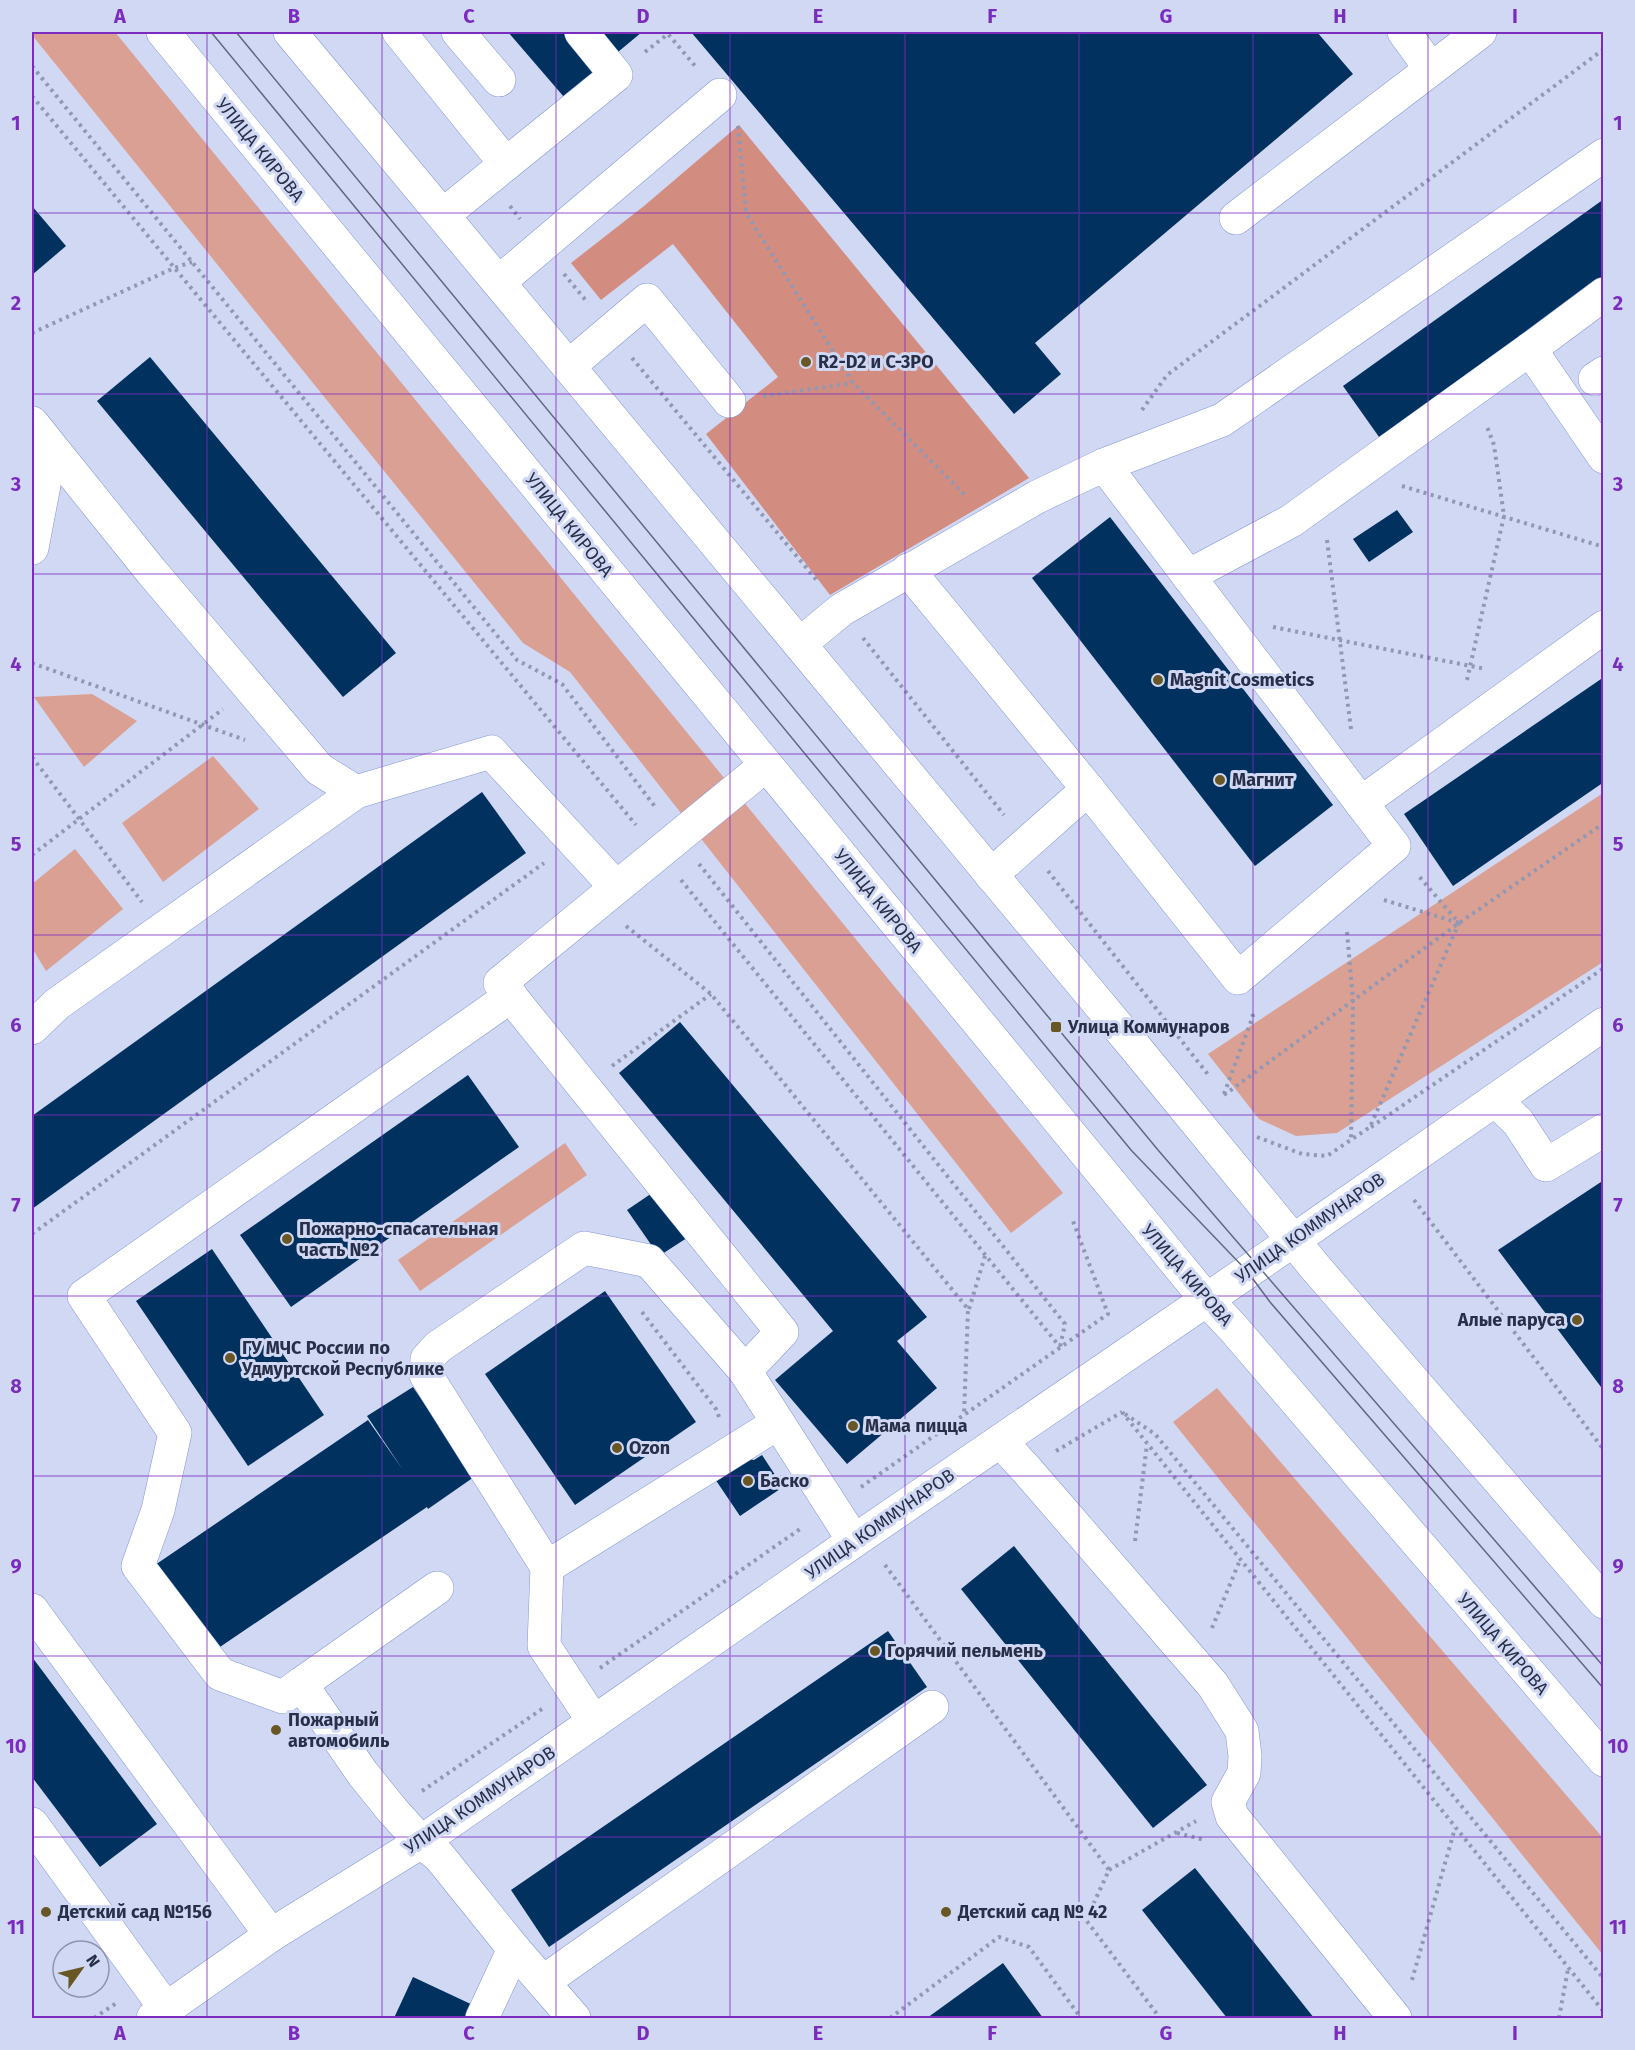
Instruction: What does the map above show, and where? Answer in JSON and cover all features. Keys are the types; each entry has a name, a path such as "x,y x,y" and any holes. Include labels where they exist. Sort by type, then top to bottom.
{"main road":[{"name":"УЛИЦА КИРОВА","path":"163,32 1206,1299 1604,1760"},
{"path":"290,32 992,875 1315,1267 1604,1602"},
{"path":"399,32 497,171"},
{"path":"458,32 499,80"},
{"path":"442,215 616,75 580,32"},
{"path":"1404,32 1431,69"},
{"path":"1236,218 1480,32"},
{"path":"499,282 720,95"},
{"path":"800,644 841,610 992,522 1104,465 1222,420 1604,155"},
{"path":"1188,576 1291,521 1604,294"},
{"path":"569,366 646,300 729,400"},
{"path":"1530,349 1604,457"},
{"path":"32,423 151,571 319,770 356,792"},
{"path":"32,548 51,448"},
{"path":"908,570 1088,789 1238,978 1394,846 1104,465"},
{"path":"1361,803 1604,627"},
{"path":"32,1028 57,1004 356,792 491,752 574,842 606,896"},
{"path":"745,1371 782,1332 500,983 766,765"},
{"path":"992,875 1088,789"},
{"path":"437,1588 283,1697 220,1674 138,1566 158,1510 175,1432 84,1296 511,996"},
{"name":"УЛИЦА КОММУНАРОВ","path":"160,2014 271,1935 421,1842 1604,1024"},
{"path":"1495,1100 1518,1122 1546,1165 1604,1130"},
{"path":"594,1722 544,1646 547,1567 426,1375 427,1359 438,1347 584,1248 649,1261 745,1371 854,1541"},
{"path":"547,1567 778,1423"},
{"path":"1000,1441 1213,1685 1242,1731 1245,1756 1244,1773 1228,1802 1232,1816 1395,2019"},
{"path":"32,1610 271,1935"},
{"path":"301,1684 363,1774 393,1811 421,1842 439,1856 574,2019"},
{"path":"543,1982 932,1707"},
{"path":"32,1824 160,2014"},
{"path":"482,2019 514,1949"}],"path":[{"path":"616,75 668,34 737,115 746,213 853,383 992,522"},
{"path":"1142,411 1167,375 1604,49"},
{"path":"32,66 517,660 562,684 668,845 985,1255 1060,1347"},
{"path":"32,96 174,268 668,845 1065,1324 1060,1347"},
{"path":"497,171 543,247 841,610 1230,1103"},
{"path":"32,333 174,268 192,262"},
{"path":"729,400 853,383"},
{"path":"1456,735 1504,516 1494,445 1472,390"},
{"path":"1358,472 1604,547"},
{"path":"1322,498 1352,733"},
{"path":"1219,616 1534,678"},
{"path":"32,663 255,743"},
{"path":"32,855 226,707"},
{"path":"32,757 162,929"},
{"path":"1224,1095 1459,923 1604,823"},
{"path":"32,1234 574,842"},
{"path":"1394,846 1459,923"},
{"path":"1350,1141 1353,1000 1344,888 1459,923"},
{"path":"606,896 711,994 968,1309"},
{"path":"1370,1127 1459,923"},
{"path":"1254,1135 1302,1154 1327,1156 1604,968"},
{"path":"1224,1095 1253,1016 1238,978"},
{"path":"584,1086 711,994"},
{"path":"1409,1194 1604,1450"},
{"path":"1060,1347 1108,1314 1072,1221"},
{"path":"964,1415 968,1309 985,1255"},
{"path":"640,1309 742,1445"},
{"path":"1604,1979 1155,1434 1122,1412 1604,2012"},
{"path":"713,1421 718,1416"},
{"path":"1129,1588 1147,1443"},
{"path":"1197,1667 1240,1559"},
{"path":"885,1565 1109,1870"},
{"path":"1160,2019 1086,1920 1109,1870 1228,1802"},
{"path":"1410,1985 1455,1828"},
{"path":"890,2019 999,1937 1029,1947 1082,2019"},
{"path":"1559,2019 1569,1969"}],"shaded area":[{"path":"32,32 115,32 1063,1193 1011,1233 570,672 523,643 32,35"},
{"path":"739,125 1029,478 830,595 706,434 778,377 673,244 601,300 571,263 644,206"},
{"path":"92,694 137,721 84,767 34,697"},
{"path":"213,756 259,809 163,882 122,823"},
{"path":"1603,793 1603,962 1337,1133 1296,1136 1259,1119 1208,1054"},
{"path":"75,849 123,909 46,971 32,948 32,884"},
{"path":"565,1143 587,1175 420,1291 398,1260"},
{"path":"1217,1388 1603,1838 1603,1955 1173,1422"}],"building":[{"path":"508,32 642,32 564,97"},
{"path":"691,32 1317,32 1353,74 1035,343 1061,374 1014,414"},
{"path":"1604,199 1604,287 1384,444 1343,386"},
{"path":"32,206 66,246 32,275"},
{"path":"150,357 396,653 343,697 97,401"},
{"path":"1397,510 1413,532 1369,562 1353,539"},
{"path":"1110,517 1333,805 1255,866 1032,578"},
{"path":"1604,677 1604,782 1453,886 1404,814"},
{"path":"482,792 526,853 32,1209 32,1116"},
{"path":"680,1022 927,1317 897,1341 937,1388 847,1464 775,1380 833,1331 619,1073"},
{"path":"468,1075 519,1147 291,1307 240,1235"},
{"name":"Алые паруса","path":"1604,1180 1604,1391 1498,1250"},
{"path":"661,1187 693,1234 659,1256 627,1210"},
{"name":"ГУ МЧС России по Удмуртской Республике","path":"212,1249 324,1415 248,1466 136,1301"},
{"path":"605,1291 696,1422 575,1505 485,1374"},
{"path":"413,1387 474,1477 214,1651 155,1565 368,1420 403,1470 367,1416"},
{"name":"Баско","path":"762,1455 783,1487 740,1516 713,1476 740,1457 754,1460"},
{"path":"1014,1546 1207,1785 1153,1828 961,1589"},
{"path":"888,1631 927,1687 549,1947 511,1890"},
{"path":"32,1657 157,1824 100,1867 32,1777"},
{"path":"1195,1868 1314,2018 1227,2018 1142,1910"},
{"path":"1003,1963 1043,2018 927,2018"},
{"path":"413,1977 475,2006 469,2018 394,2018"}],"tram line":[{"path":"211,32 1131,1150 1247,1271 1270,1302 1604,1689"},
{"path":"236,32 1158,1150 1604,1667"}],"place":[{"name":"R2-D2 и C-3PO","path":"806,362"},
{"name":"Magnit Cosmetics","path":"1158,680"},
{"name":"Магнит","path":"1220,780"},
{"name":"Улица Коммунаров","path":"1056,1027"},
{"name":"Пожарно-спасательная часть №2","path":"287,1239"},
{"name":"Алые паруса","path":"1577,1320"},
{"name":"ГУ МЧС России по Удмуртской Республике","path":"230,1358"},
{"name":"Мама пицца","path":"853,1426"},
{"name":"Ozon","path":"617,1448"},
{"name":"Баско","path":"748,1481"},
{"name":"Горячий пельмень","path":"875,1651"},
{"name":"Пожарный автомобиль","path":"276,1730"},
{"name":"Детский сад №156","path":"46,1912"},
{"name":"Детский сад № 42","path":"946,1912"}]}
